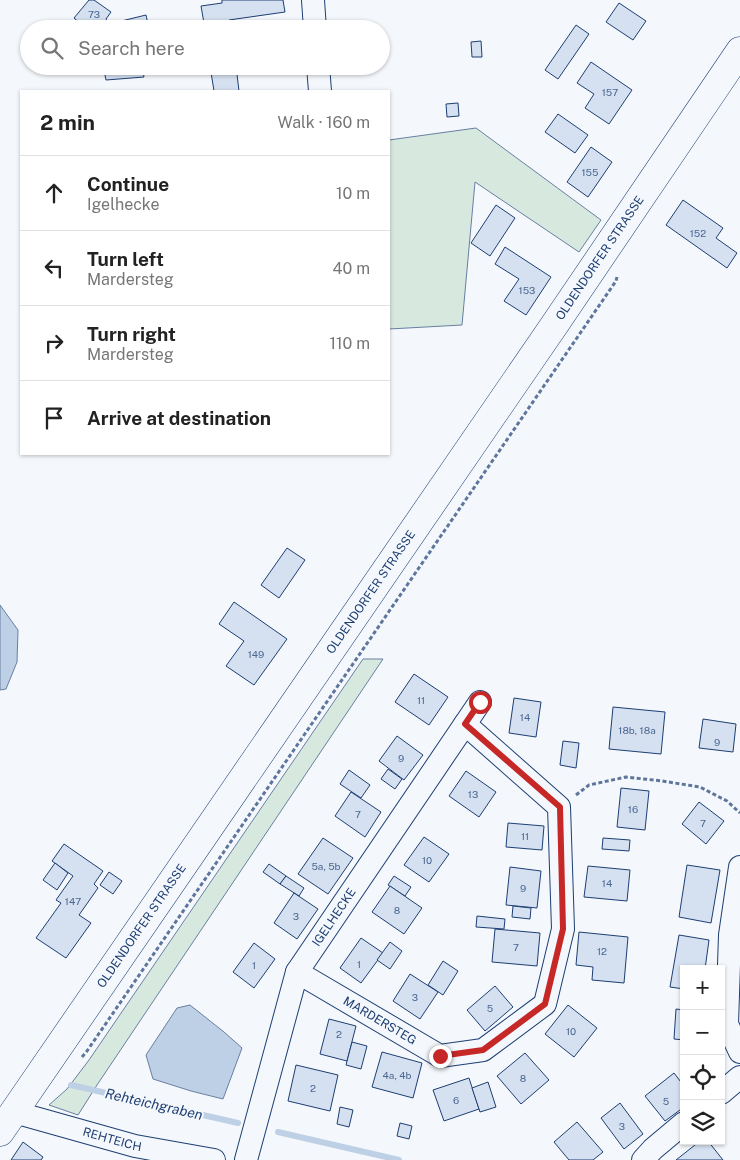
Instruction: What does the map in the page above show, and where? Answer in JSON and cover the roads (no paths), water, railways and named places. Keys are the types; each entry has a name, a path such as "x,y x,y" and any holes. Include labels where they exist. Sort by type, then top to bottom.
{"main road":[{"name":"OLDENDORFER STRASSE","path":"7,1122 555,324 740,50"}],"street":[{"path":"313,0 314,20"},
{"path":"319,75 320,90"},
{"name":"IGELHECKE","path":"246,1160 297,972 480,702"},
{"name":"MARDERSTEG","path":"297,972 440,1056 483,1050 545,1004 563,929 560,807 465,724"},
{"path":"740,868 730,935 727,1024 740,1052"},
{"path":"725,1090 740,1077"},
{"name":"REHTEICH","path":"7,1122 208,1159"},
{"path":"643,1160 680,1126"}],"water":[{"path":"0,605 18,630 17,662 6,689 0,690"},
{"path":"190,1005 242,1048 223,1099 153,1079 146,1055 177,1008"}],"waterway":[{"name":"Rehteichgraben","path":"71,1085 238,1123"},
{"name":"Rehteichgraben","path":"278,1132 399,1160"}]}
